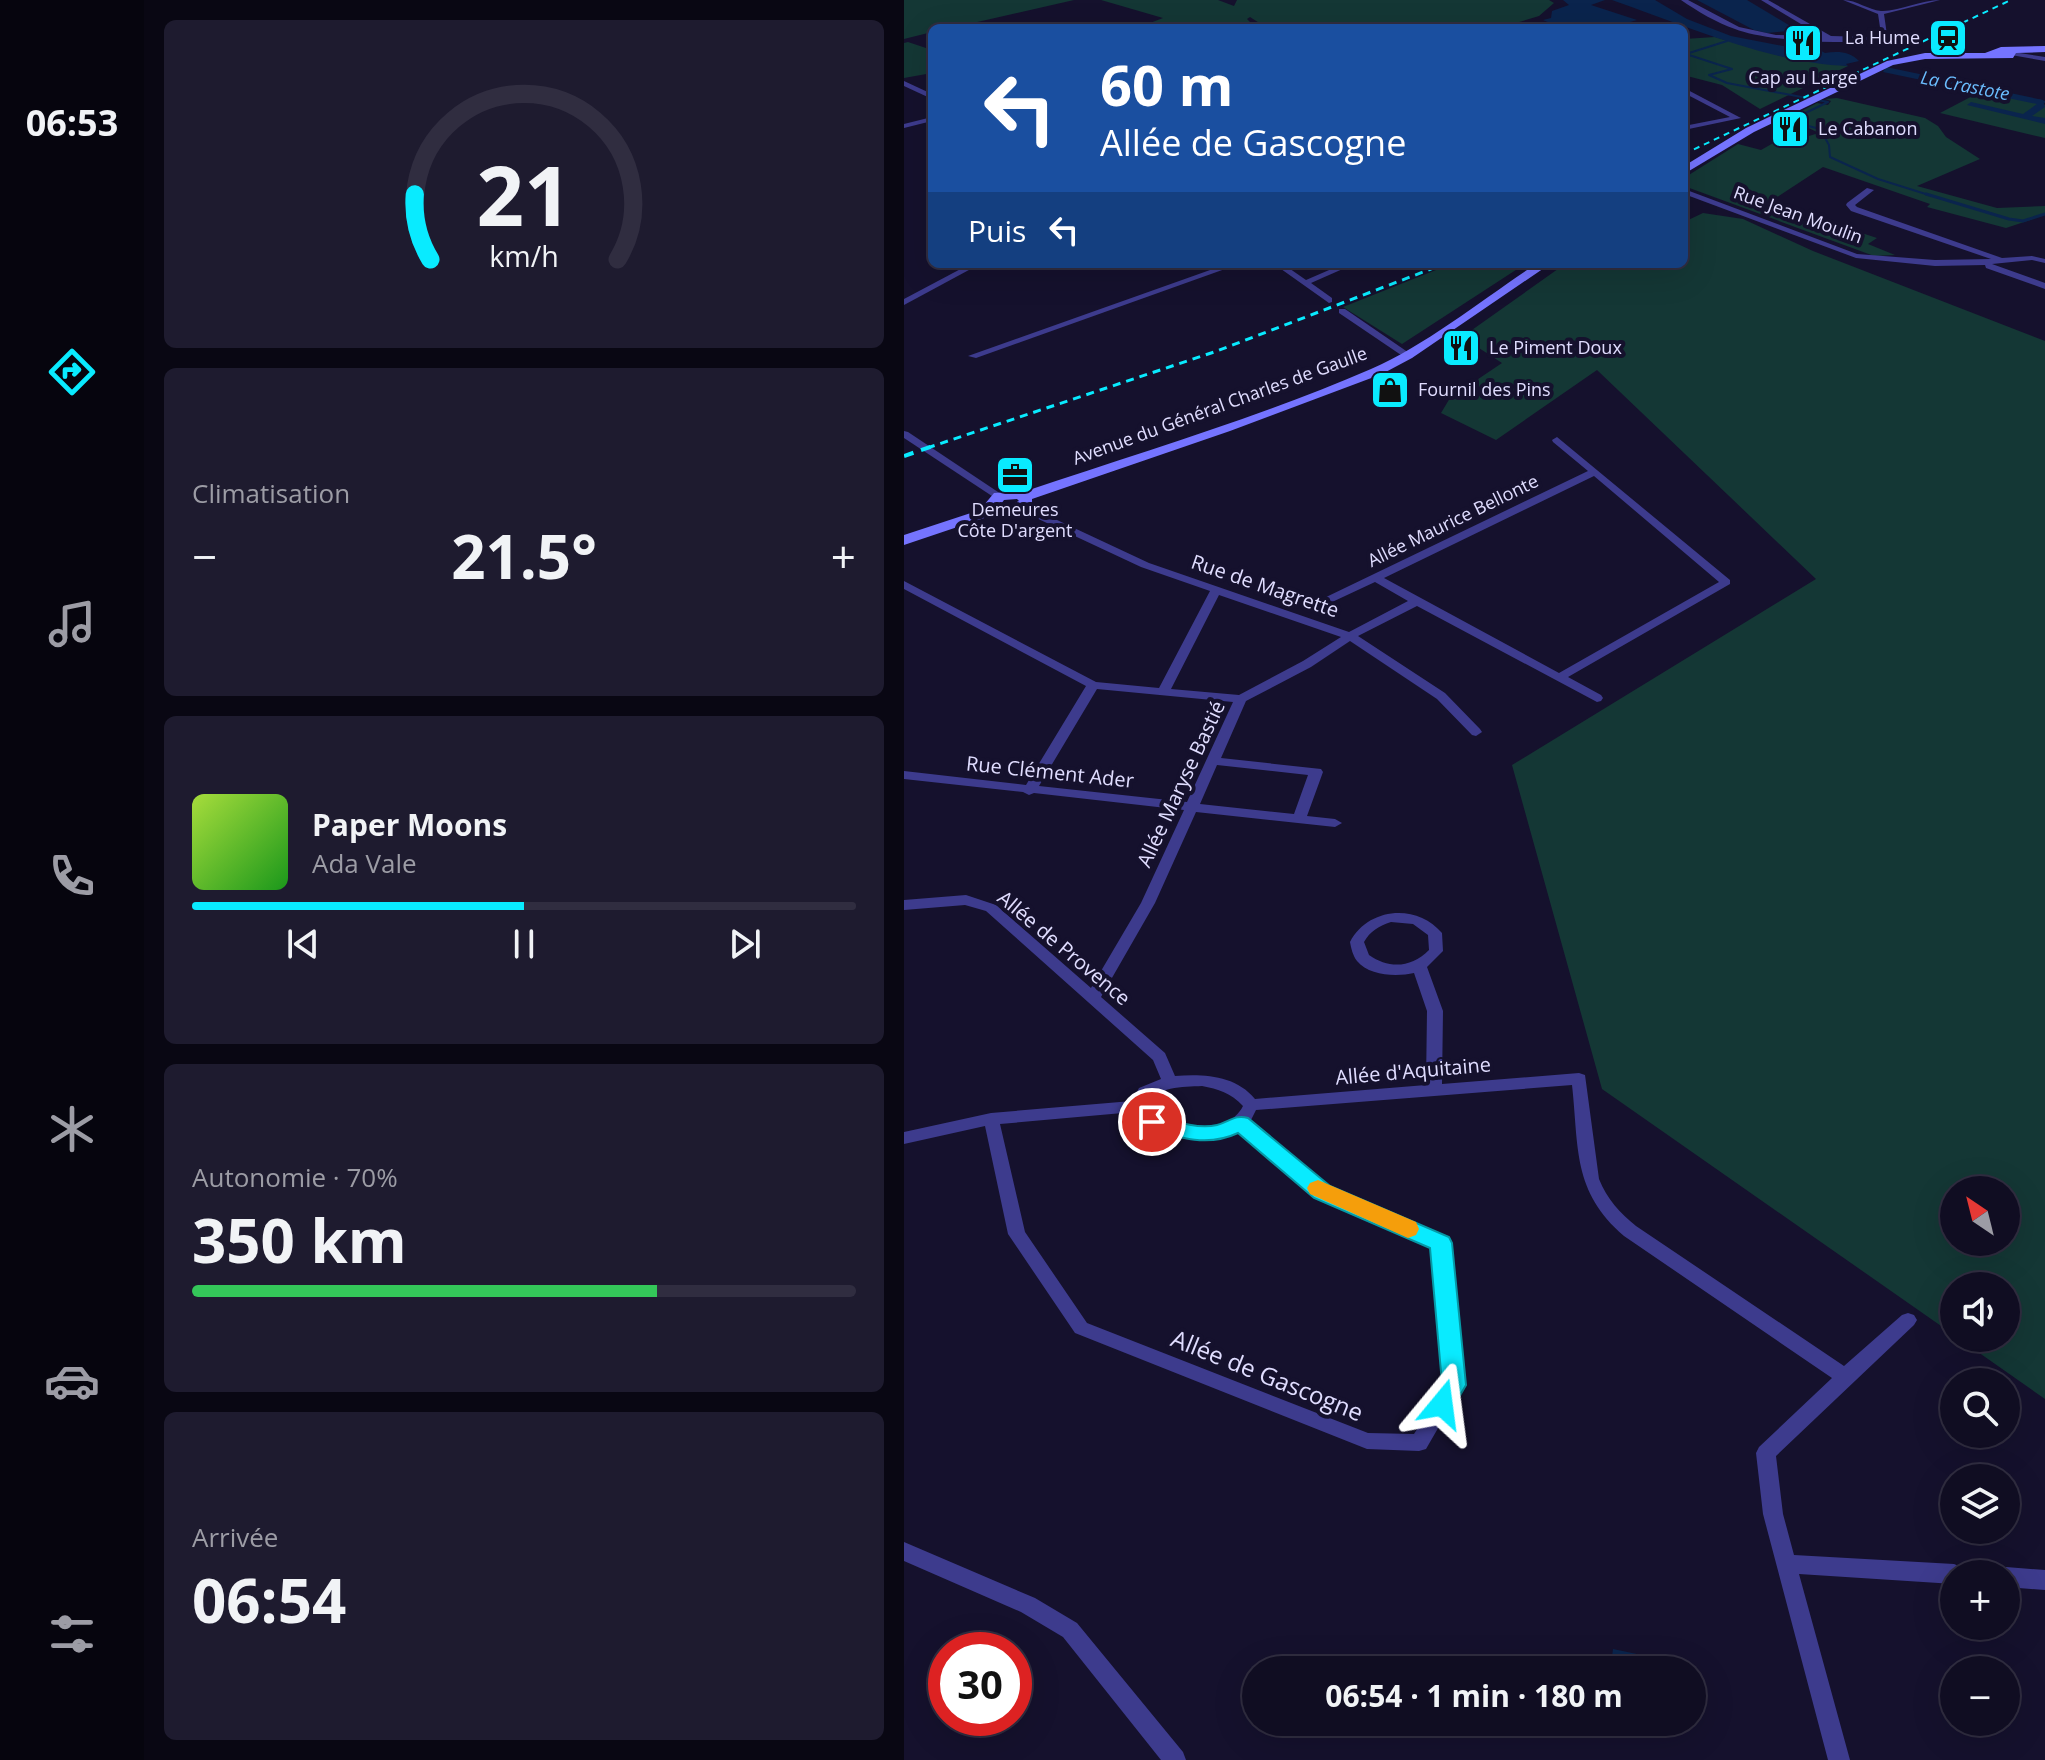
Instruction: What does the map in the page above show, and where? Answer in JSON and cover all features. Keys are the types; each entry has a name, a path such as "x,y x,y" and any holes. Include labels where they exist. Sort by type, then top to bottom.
{"main road":[{"path":"1688,168 1727,142 1890,63 1954,55 1989,54 2002,57 2010,53 2045,49"},
{"name":"Avenue du Général Charles de Gaulle","path":"996,503 1015,493 1023,502 1335,389 1407,355 1538,268"},
{"path":"904,537 996,503"}],"street":[{"path":"1684,0 1743,30 1781,38 1884,36 1881,13"},
{"path":"1846,0 1881,13 1937,0"},
{"path":"1760,1 1815,38"},
{"path":"1760,1 1830,39"},
{"path":"2010,53 2045,59"},
{"path":"904,83 928,95"},
{"path":"1688,92 1737,118 1688,127"},
{"path":"904,126 928,120"},
{"path":"1870,190 1850,205 2004,261"},
{"name":"Rue Jean Moulin","path":"1688,193 1856,256 1981,263 2032,258 2045,261"},
{"path":"2032,258 2045,251"},
{"path":"1981,263 2045,286"},
{"path":"904,302 968,268"},
{"path":"973,356 1224,268"},
{"path":"1284,268 1329,300"},
{"path":"1305,283 1341,268"},
{"path":"1342,311 1407,355"},
{"path":"904,434 996,503"},
{"path":"1557,440 1726,582 1560,677"},
{"name":"Allée Maurice Bellonte","path":"1326,601 1595,472"},
{"name":"Rue de Magrette","path":"1023,502 1131,559 1350,636 1441,696 1476,732"},
{"path":"1376,578 1597,698"},
{"path":"904,584 1093,685 1241,699"},
{"path":"1163,692 1216,590"},
{"name":"Allée Maryse Bastié","path":"1094,996 1148,903 1241,699 1417,601"},
{"path":"1029,791 1093,685"},
{"path":"1214,761 1316,772 1299,819"},
{"name":"Rue Clément Ader","path":"904,775 1335,823"},
{"name":"Allée de Provence","path":"904,905 966,900 991,908 1094,996 1159,1057 1170,1082"},
{"path":"1391,917 1417,920 1428,925 1435,933 1436,951 1419,966 1394,971 1371,965 1358,950 1361,933 1378,920 1391,917"},
{"path":"1419,966 1435,1011 1434,1091"},
{"name":"Allée d'Aquitaine","path":"1251,1105 1579,1079 1591,1179 1595,1193 1611,1214 1630,1231 1845,1377"},
{"path":"1202,1080 1228,1086 1251,1105 1240,1123 1219,1133 1189,1133 1152,1122 1137,1106 1145,1092 1170,1082 1202,1080"},
{"path":"904,1138 991,1119 1137,1106"},
{"name":"Allée de Gascogne","path":"991,1119 1017,1234 1081,1328 1367,1441 1419,1443 1454,1385 1441,1243 1322,1192 1240,1123"},
{"path":"1839,1760 1773,1514 1766,1453 1908,1320"},
{"path":"904,1551 1028,1605 1070,1630 1174,1760"},
{"path":"1787,1564 1940,1573"},
{"path":"2020,1578 2045,1580"}],"green space":[{"path":"904,0 1074,0 969,24 928,24 928,33 904,39"},
{"path":"1101,0 1218,0 1234,6 1237,0 1549,0 1554,3 1539,16 1518,24 1261,24 1250,17 1247,19 1252,24 1147,24 1163,18"},
{"path":"1715,37 1788,58 1848,66 1760,109 1722,85 1688,76 1688,39"},
{"path":"904,43 928,49 928,74 904,78"},
{"path":"1982,91 2045,105 2045,138 1940,113"},
{"path":"1837,98 1925,118 1938,126 1946,137 1980,159 1917,186 1997,208 2045,206 2045,215 2006,228 1927,207 1930,204 1823,167 1765,205 1811,224 1822,220 1877,238 1868,244 1895,255 1874,256 1688,187 1688,175 1738,144 1761,150 1786,136 1802,138 1819,133 1796,122 1780,122 1817,103 1828,105 1831,101 1825,99"},
{"path":"1703,213 1743,219 1813,251 2045,341 2045,1399 2020,1381 2020,1368 2001,1368 1978,1352 2020,1352 2020,1272 1940,1272 1940,1325 1602,1089 1512,765 1816,579 1597,370 1496,440 1441,413 1450,398 1502,363 1462,337 1559,268 1688,268 1688,220"},
{"path":"1441,268 1519,268 1402,344 1343,307"}],"water":[{"path":"1563,0 1605,0 1591,5 1637,20 1623,24 1549,24 1543,20 1551,18 1552,11 1569,5"},
{"path":"1612,0 1655,0 1687,19 1731,36 1783,46 1816,48 1825,53 1843,52 1859,61 1846,64 1848,66 1789,58 1728,42 1688,28 1688,24 1678,24"},
{"path":"1697,0 1747,0 1797,30 1767,33 1754,30"},
{"path":"1613,1649 1646,1656 1612,1656"}],"waterway":[{"path":"1688,53 1727,41"},
{"path":"1688,55 1732,69 1709,75 1727,83 1828,102 1789,121 1820,129 1829,145 1830,157 1878,179 1932,196"},
{"name":"La Crastote","path":"1886,70 2040,102 2042,105 2025,117"},
{"name":"La Crastote","path":"2038,100 2045,102"},
{"path":"1971,105 2025,117"},
{"path":"2025,117 2045,121"},
{"path":"1926,194 2009,219 2023,221 2045,214"}],"railway":[{"path":"1688,152 2011,0"},
{"path":"927,448 1217,351 1434,268"},
{"path":"904,456 933,446"}],"slow traffic":[{"path":"1318,1188 1408,1229"}],"place":[{"name":"La Hume","path":"1948,38"},
{"name":"Cap au Large","path":"1803,43"},
{"name":"Le Cabanon","path":"1790,129"},
{"name":"Le Piment Doux","path":"1461,348"},
{"name":"Fournil des Pins","path":"1390,390"},
{"name":"Demeures Côte D'argent","path":"1015,475"}],"route":[{"path":"1152,1122 1189,1133 1219,1133 1240,1123 1322,1192 1441,1243 1454,1385 1442,1404"}]}
